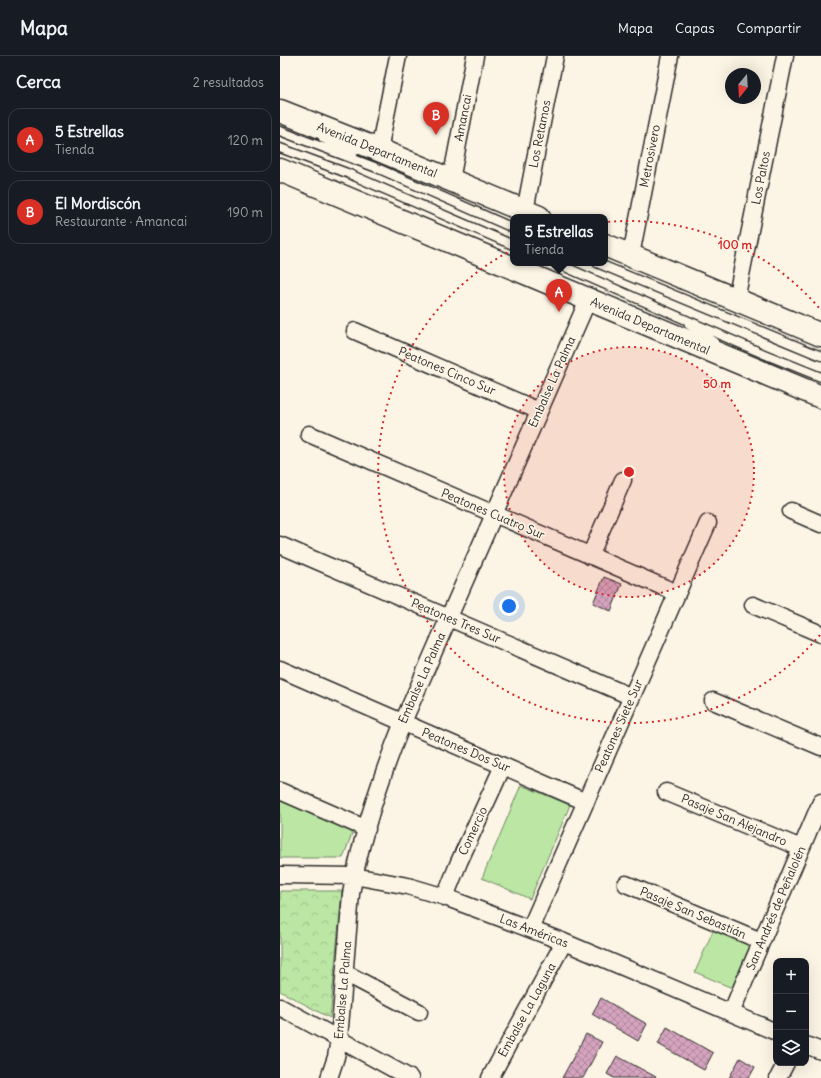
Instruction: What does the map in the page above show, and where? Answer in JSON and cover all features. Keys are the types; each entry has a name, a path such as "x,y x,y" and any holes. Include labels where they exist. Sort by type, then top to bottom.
{"main road":[{"name":"Avenida Departamental","path":"280,112 378,159 451,180 516,214"},
{"name":"Avenida Departamental","path":"280,170 821,397"},
{"path":"608,246 821,335"}],"street":[{"path":"378,159 398,56"},
{"name":"Amancai","path":"451,180 475,56"},
{"name":"Los Retamos","path":"527,214 555,56"},
{"name":"Metrosivero","path":"630,255 670,56"},
{"name":"Los Paltos","path":"736,300 786,56"},
{"name":"Embalse La Palma","path":"329,1078 336,1057 339,1039 351,894 366,829 403,722 588,300"},
{"name":"Peatones Cinco Sur","path":"355,331 539,411"},
{"name":"Peatones Cuatro Sur","path":"309,434 677,593"},
{"path":"590,556 623,480"},
{"path":"791,511 821,524"},
{"name":"Peatones Siete Sur","path":"530,929 708,523"},
{"name":"Peatones Tres Sur","path":"280,545 632,697"},
{"path":"753,605 821,634"},
{"name":"Peatones Dos Sur","path":"280,669 586,802"},
{"path":"713,701 821,747"},
{"name":"Comercio","path":"445,897 459,862 503,766"},
{"path":"280,791 366,829"},
{"name":"Pasaje San Alejandro","path":"666,792 801,848"},
{"name":"San Andrés de Peñalolén","path":"731,1013 821,802"},
{"name":"Las Américas","path":"280,875 354,876 408,886 445,897 564,942 773,1031"},
{"name":"Pasaje San Sebastián","path":"626,884 761,941"},
{"name":"Embalse La Laguna","path":"490,1078 564,942"},
{"path":"345,973 419,1012"},
{"path":"280,1007 410,1078"},
{"path":"809,1046 821,1051"},
{"path":"778,1078 784,1066"}],"lane":[{"path":"280,131 378,159 514,214"},
{"path":"280,148 347,173 510,243"},
{"path":"563,266 821,377"},
{"path":"604,266 821,356"},
{"path":"672,313 752,368"}],"green space":[{"path":"521,785 570,805 530,899 482,878"},
{"path":"280,800 353,831 343,858 280,858"},
{"path":"280,891 342,891 330,1018 280,991"},
{"path":"715,926 752,941 732,988 695,972"}],"building":[{"path":"604,577 622,584 611,611 593,603"},
{"path":"601,998 647,1024 638,1041 592,1014"},
{"path":"667,1027 713,1053 704,1070 658,1044"},
{"path":"586,1034 602,1042 583,1078 562,1078"},
{"path":"617,1056 656,1077 614,1078 607,1074"},
{"path":"740,1058 755,1067 749,1078 729,1078"}],"place":[{"name":"El Mordiscón","path":"436,135"},
{"name":"5 Estrellas","path":"559,312"}]}
